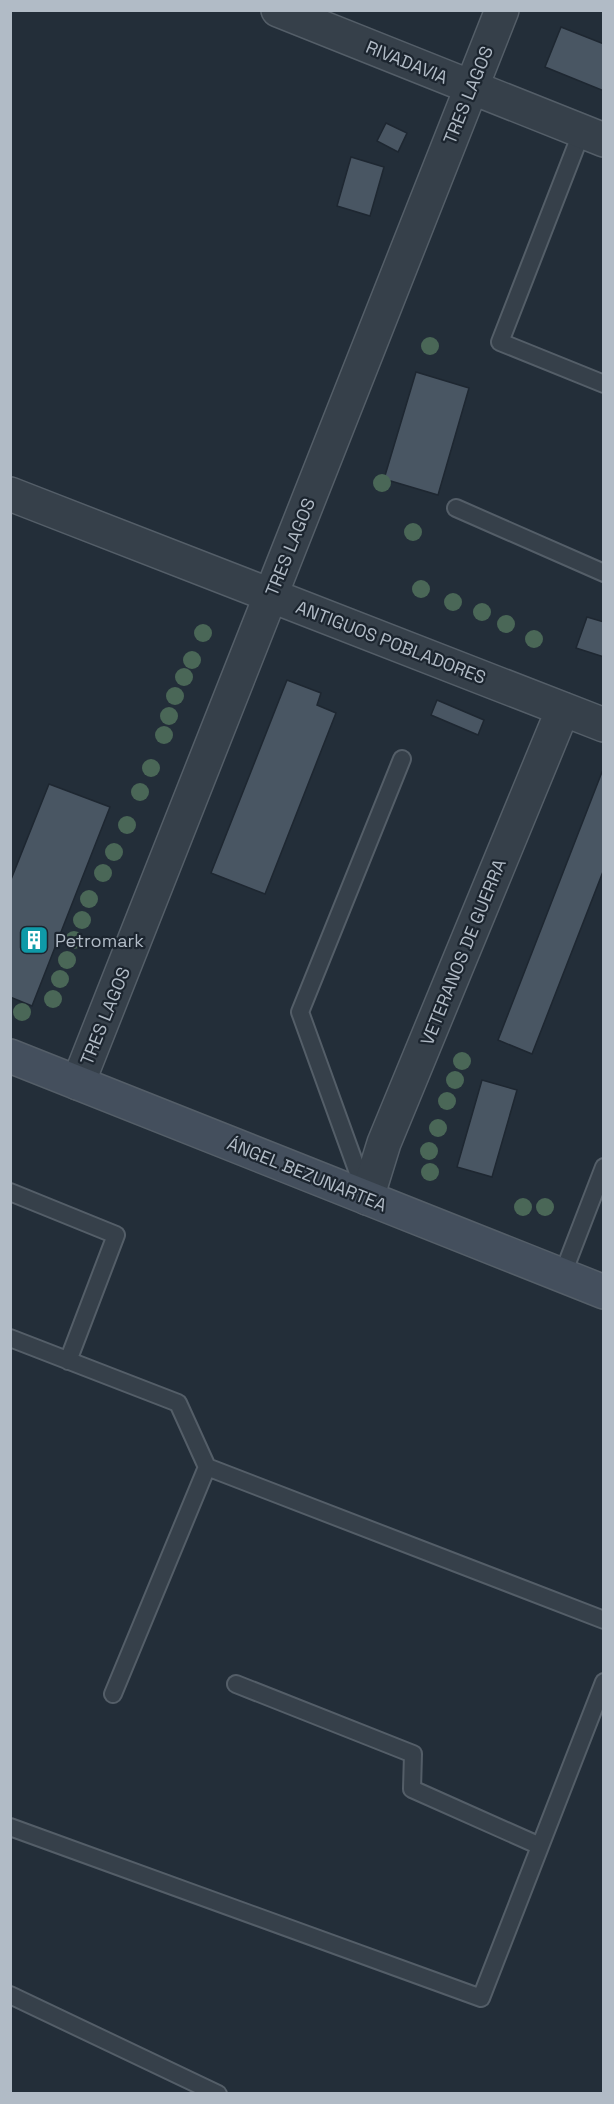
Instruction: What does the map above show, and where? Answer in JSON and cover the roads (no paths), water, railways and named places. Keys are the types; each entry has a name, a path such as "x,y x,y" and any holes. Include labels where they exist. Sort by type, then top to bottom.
{"street":[{"name":"RIVADAVIA","path":"278,10 593,136"},
{"name":"TRES LAGOS","path":"78,1083 502,10"},
{"name":"ANTIGUOS POBLADORES","path":"10,494 603,726"},
{"name":"VETERANOS DE GUERRA","path":"367,1198 384,1143 563,709"},
{"name":"ÁNGEL BEZUNARTEA","path":"10,1056 603,1292"}],"lane":[{"path":"593,136 500,342 603,384"},
{"path":"456,508 603,573"},
{"path":"367,1198 300,1012 402,759"},
{"path":"562,1276 603,1167"},
{"path":"10,1192 116,1235 68,1361"},
{"path":"10,1338 178,1403 207,1467 603,1620"},
{"path":"113,1694 207,1467"},
{"path":"10,1827 481,1998 603,1682"},
{"path":"236,1684 413,1754 412,1789 540,1846"},
{"path":"10,1995 218,2094"}],"place":[{"name":"Petromark","path":"34,940"}]}
